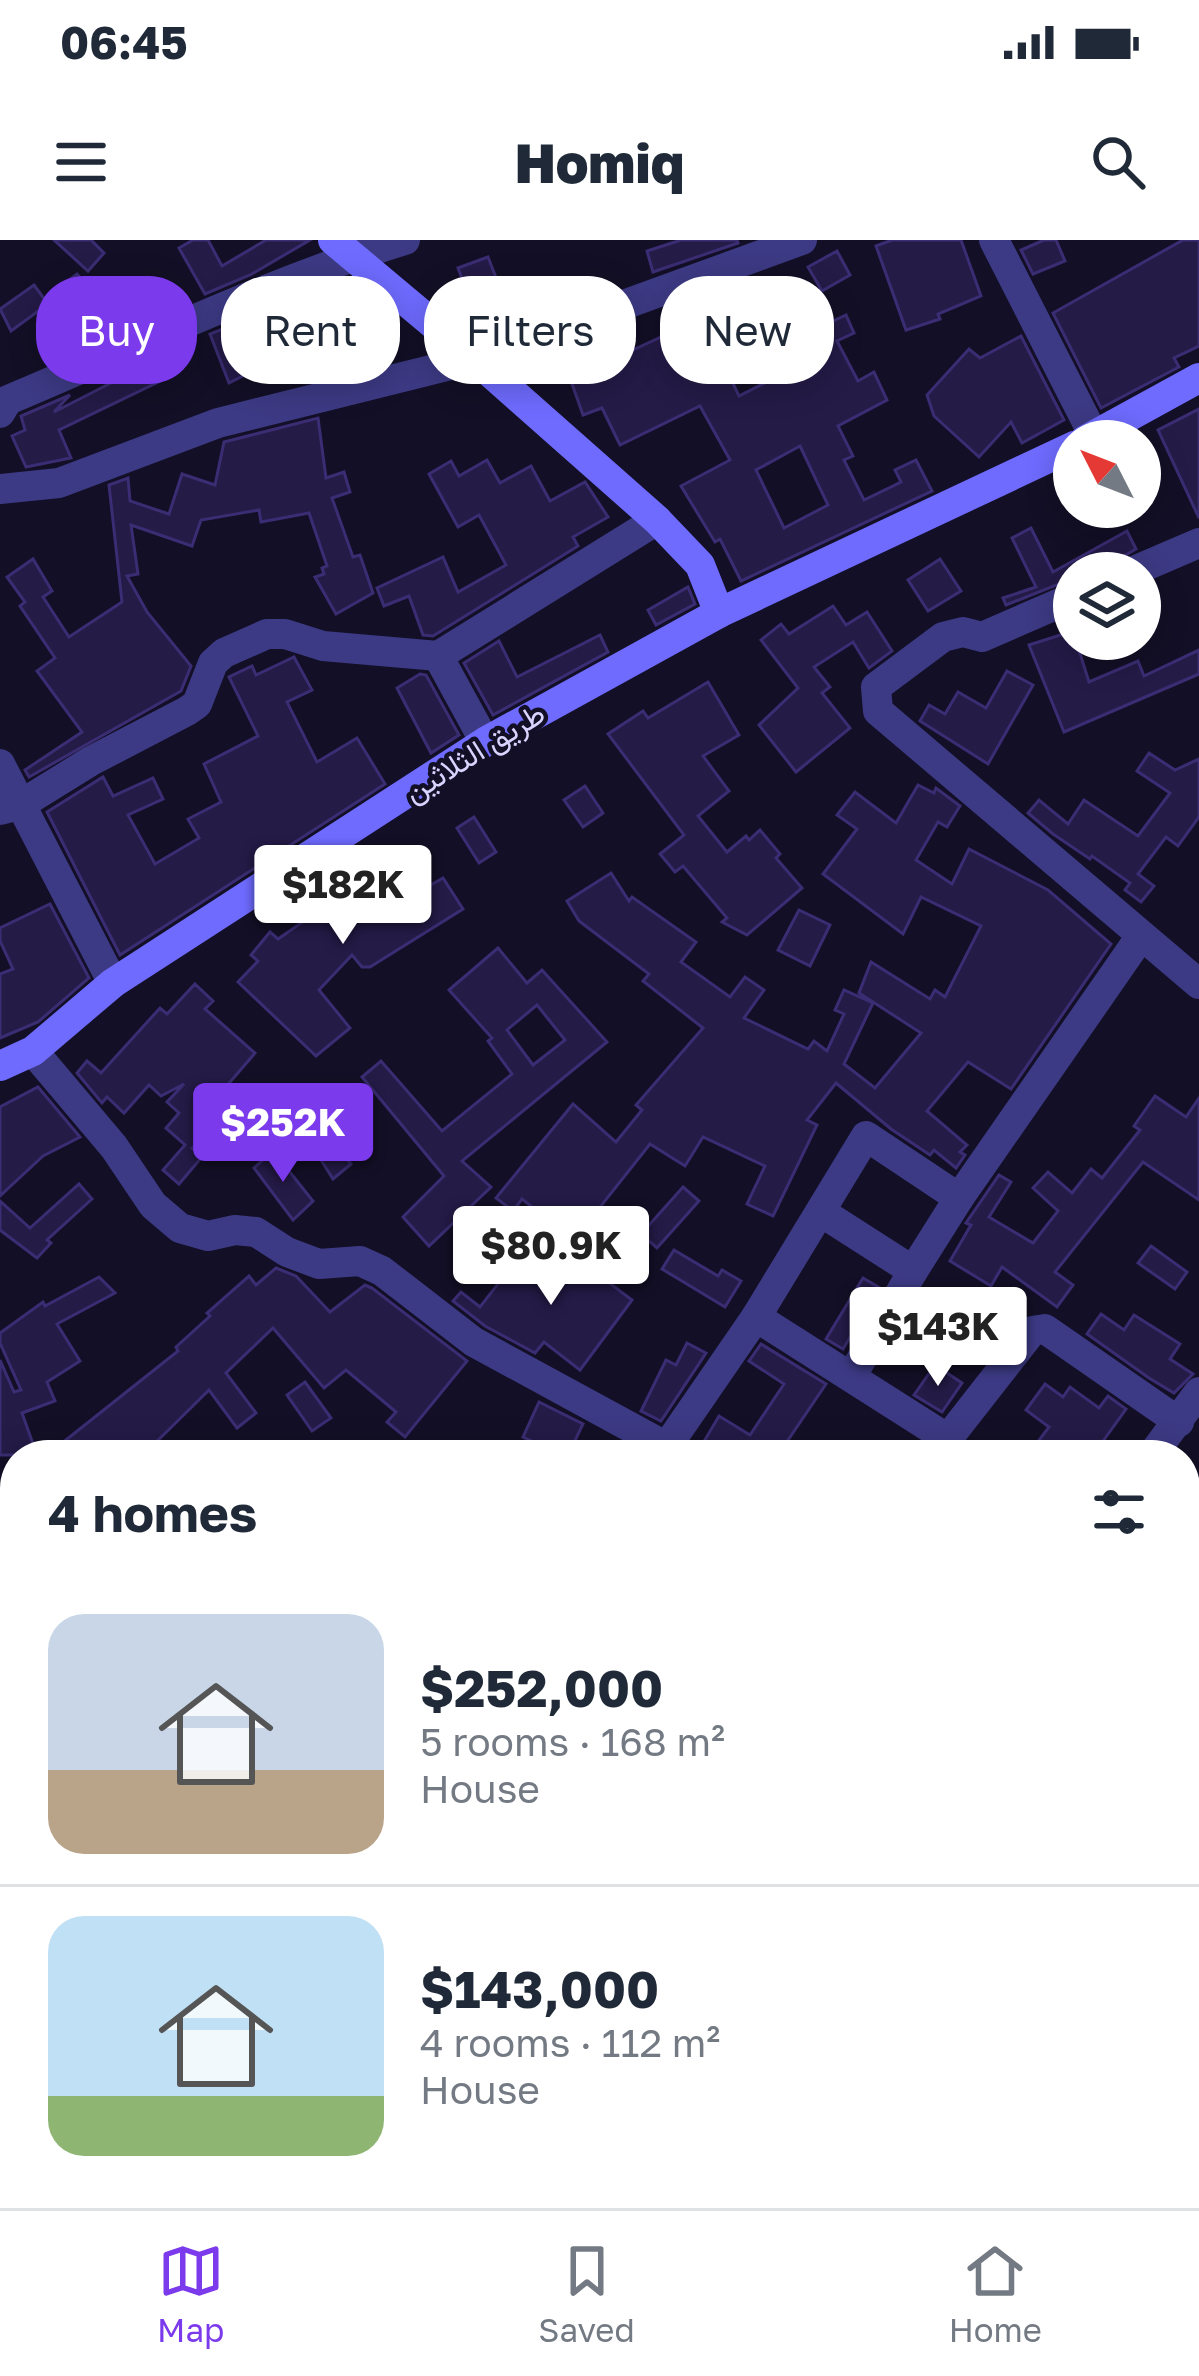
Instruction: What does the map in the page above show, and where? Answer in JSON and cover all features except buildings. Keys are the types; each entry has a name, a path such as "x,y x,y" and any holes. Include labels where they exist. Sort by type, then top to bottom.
{"main road":[{"path":"342,248 424,316"},
{"name":"طريق الثلاثين","path":"1122,420 1199,378"},
{"path":"504,384 657,520 700,565 719,613"},
{"name":"طريق الثلاثين","path":"0,1066 33,1051 112,983 485,742 719,613 1053,456"}],"street":[{"path":"1,404 342,248 405,240"},
{"path":"636,300 802,240"},
{"path":"994,240 1075,420"},
{"path":"0,489 59,483 218,423 424,371"},
{"path":"10,807 188,711 197,704 213,663 224,653 267,634 284,634 323,646 438,656 657,520"},
{"path":"1161,559 1199,543"},
{"path":"1053,606 982,637 963,632 943,637 876,687 878,711 1199,984"},
{"path":"438,656 485,742"},
{"path":"0,764 10,807 112,983"},
{"path":"851,1377 958,1198 1141,936"},
{"path":"33,1051 114,1148 153,1205 180,1228 208,1236 235,1230 256,1232 287,1252 319,1264 360,1261 382,1271 474,1342 646,1440"},
{"path":"670,1440 756,1317 866,1136 958,1198"},
{"path":"821,1212 913,1271"},
{"path":"756,1317 851,1377 933,1440"},
{"path":"947,1440 1032,1330 1045,1329 1179,1422"},
{"path":"1164,1440 1199,1392"}]}
